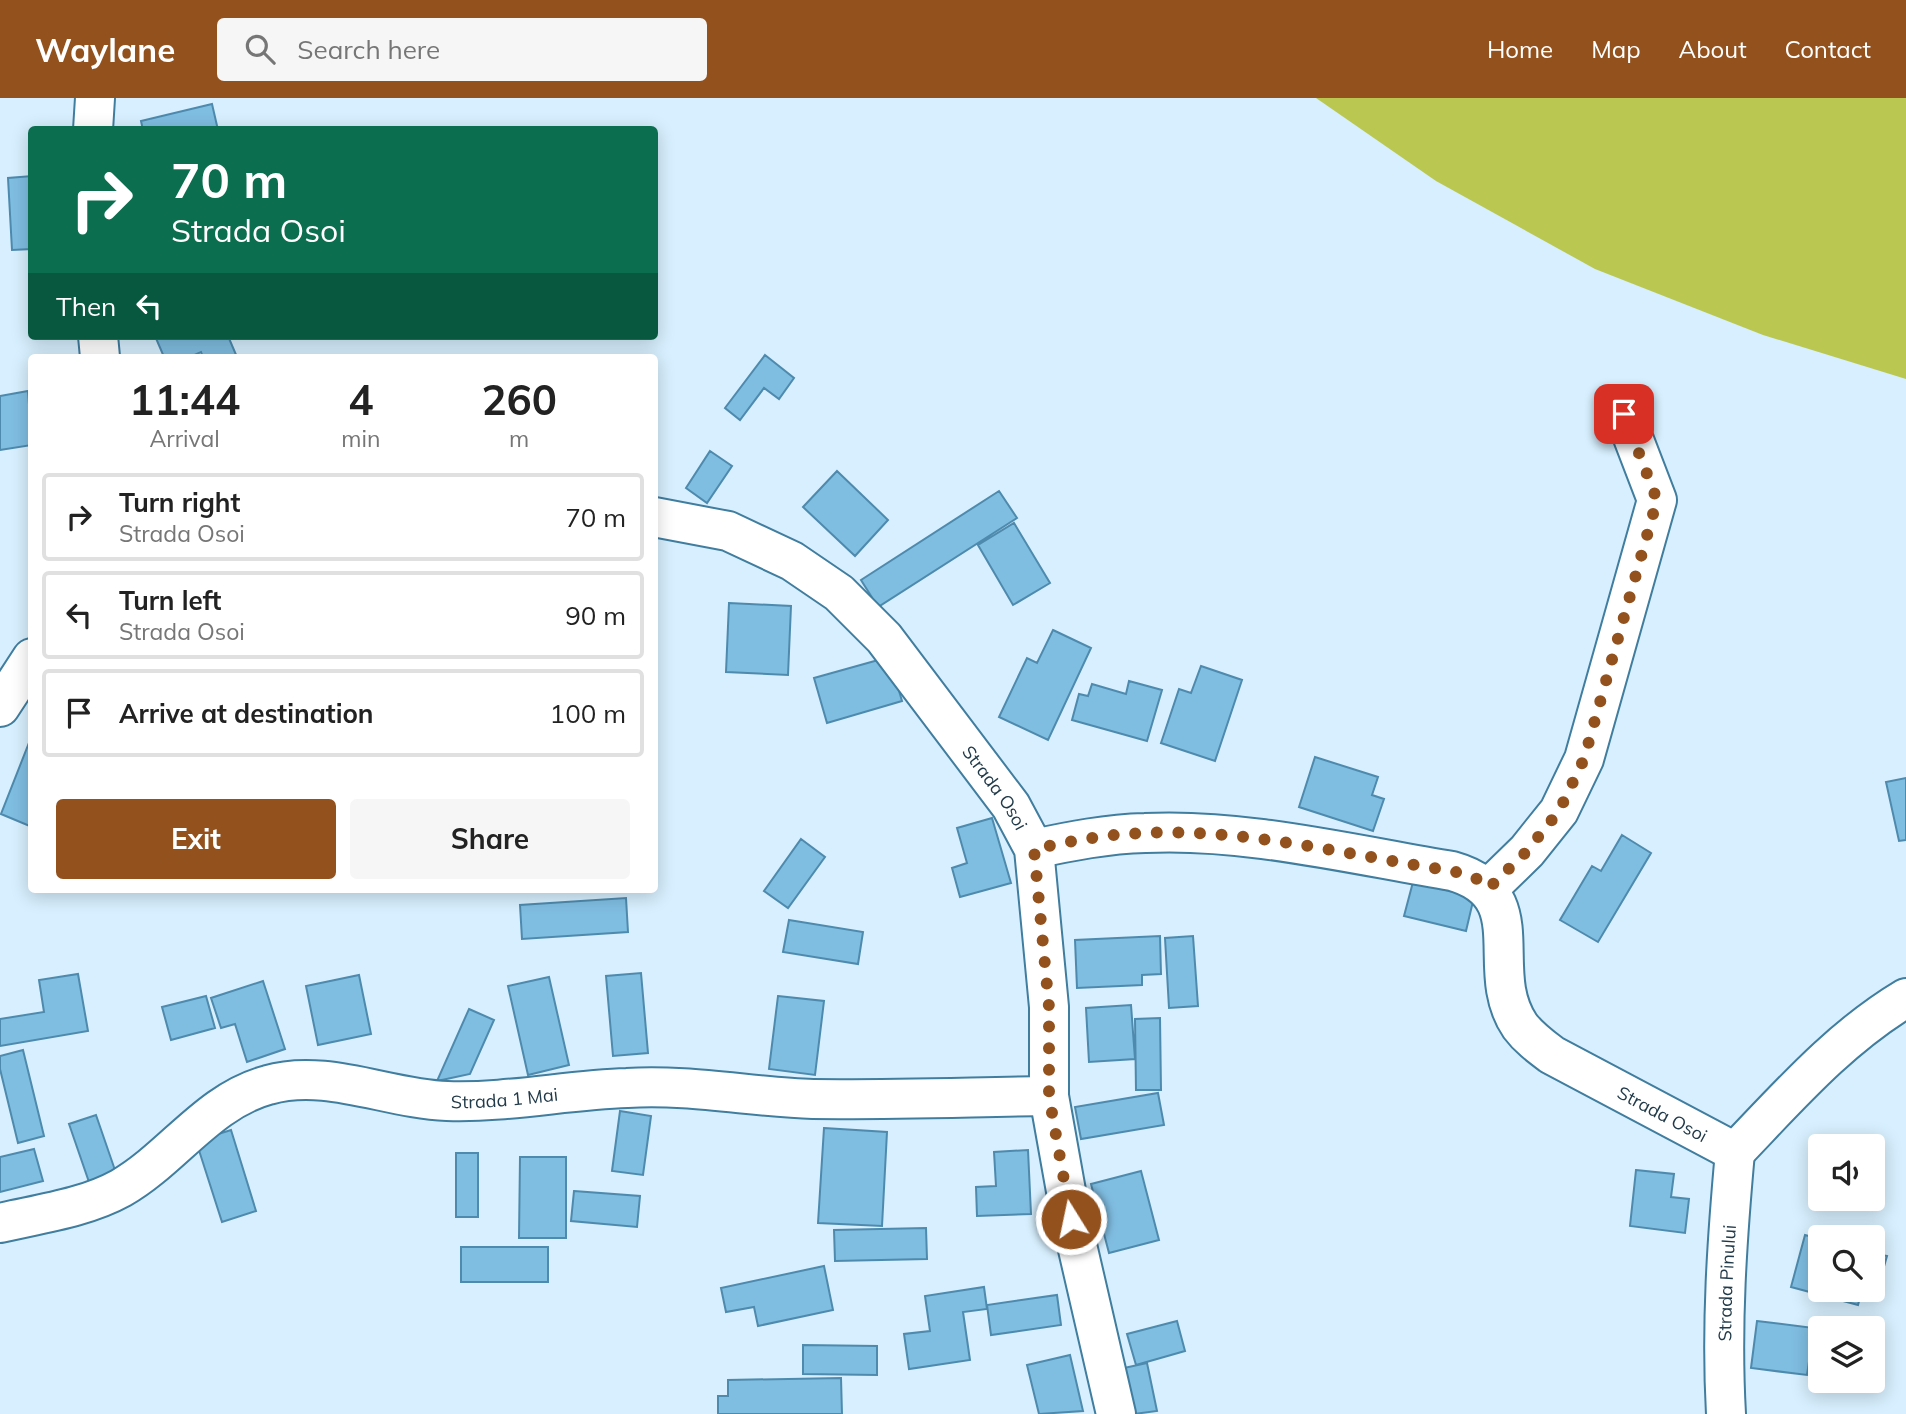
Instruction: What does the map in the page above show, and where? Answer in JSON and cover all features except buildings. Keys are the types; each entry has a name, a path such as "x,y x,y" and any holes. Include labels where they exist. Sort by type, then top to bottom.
{"street":[{"path":"93,126 95,98"},
{"path":"1489,888 1527,851 1559,811 1588,746 1657,500 1624,414"},
{"name":"Strada Osoi","path":"658,517 728,531 792,561 839,593 884,638 1011,806 1034,849 1088,837 1147,833 1241,838 1452,871 1474,877 1489,888 1498,903 1506,989 1512,1009 1531,1040 1552,1055 1735,1152"},
{"path":"0,707 28,664"},
{"path":"1034,849 1049,1007 1049,1096 1071,1219 1116,1414"},
{"path":"1735,1152 1826,1058 1906,999"},
{"name":"Strada 1 Mai","path":"0,1223 86,1202 120,1189 151,1167 219,1108 270,1084 303,1080 443,1101 473,1102 523,1100 627,1087 670,1087 812,1099 1049,1096"},
{"name":"Strada Pinului","path":"1726,1414 1723,1359 1725,1290 1735,1152"}],"green space":[{"path":"1316,98 1906,98 1906,379 1763,335 1595,269 1436,181"}],"route":[{"path":"1071,1219 1049,1096 1049,1007 1034,849 1088,837 1147,833 1241,838 1452,871 1474,877 1489,888 1527,851 1559,811 1584,759 1657,500 1624,414"}]}
